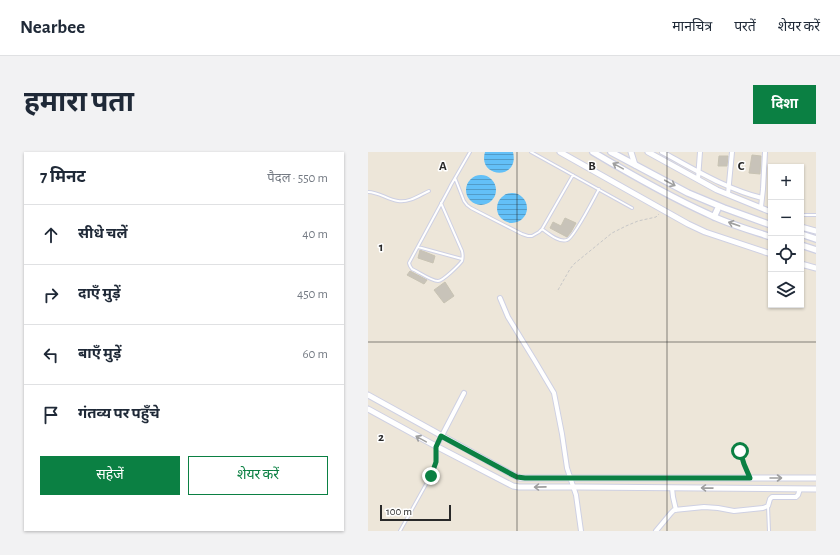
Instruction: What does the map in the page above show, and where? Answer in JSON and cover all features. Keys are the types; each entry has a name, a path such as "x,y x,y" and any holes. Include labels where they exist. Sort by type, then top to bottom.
{"main road":[{"path":"593,152 667,194 714,217 768,236"},
{"path":"611,152 688,193 768,224"},
{"path":"714,217 719,206"},
{"path":"804,235 816,239"},
{"path":"804,246 816,250"}],"street":[{"path":"560,152 688,224 705,232 768,253"},
{"path":"631,152 635,165"},
{"path":"648,152 728,194 768,210"},
{"path":"662,152 730,187 762,198"},
{"path":"698,179 700,152"},
{"path":"728,194 730,187 732,152"},
{"path":"761,207 765,152"},
{"path":"804,228 816,231"},
{"path":"804,265 816,268"},
{"path":"500,298 508,317 554,393 567,468 571,478 579,487"},
{"path":"436,447 464,393"},
{"path":"368,395 517,477 816,478"},
{"path":"368,409 436,447 513,486 816,489"},
{"path":"728,489 729,478"},
{"path":"579,487 576,495 581,531"},
{"path":"672,488 676,510"},
{"path":"656,531 674,510 712,507 734,511 763,508 768,506 772,497 796,497 800,490"}],"lane":[{"path":"441,203 462,251 462,259 460,264 444,279 439,281 434,280 412,268 409,263 441,203 470,152"},
{"path":"531,152 632,208"},
{"path":"455,178 467,205 522,234 532,236 542,229 573,175"},
{"path":"542,229 559,239 568,240 574,233 599,189"},
{"path":"368,192 376,193 403,202 429,192"},
{"path":"804,215 816,215"},
{"path":"418,246 462,259"},
{"path":"400,531 434,470 437,458 436,447"},
{"path":"740,451 750,478"},
{"path":"768,506 769,531"}],"path":[{"path":"558,290 574,264 612,233 626,226 656,217 660,209"}],"water":[{"path":"485,152 513,152 513,161 510,168 505,172 499,173 492,171 487,167 484,161"},
{"path":"481,175 492,179 496,190 492,201 481,205 470,201 466,190 470,179"},
{"path":"512,193 523,197 527,208 523,219 512,223 501,219 497,208 501,197"}],"building":[{"path":"752,155 761,156 760,174 749,173"},
{"path":"719,156 728,156 727,166 718,166"},
{"path":"565,218 576,223 567,237 550,228 553,222 561,226"},
{"path":"420,250 435,256 433,263 418,258"},
{"path":"410,271 427,280 424,284 407,275"},
{"path":"445,282 454,296 444,303 434,290"}],"route":[{"path":"431,476 437,458 436,447 441,436 520,478 750,478 740,451"}]}
